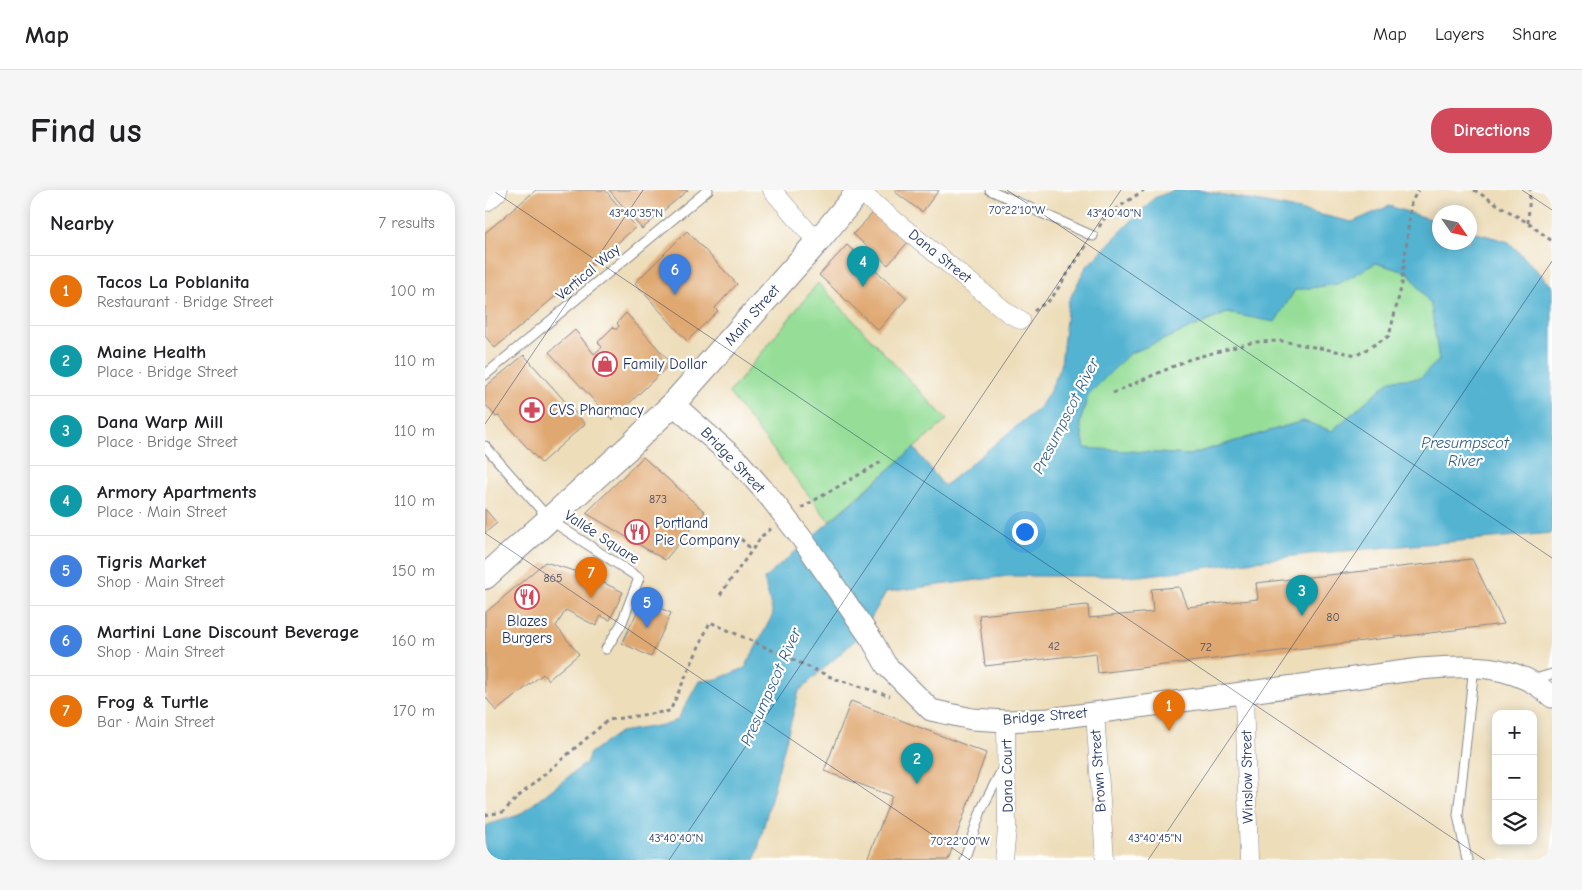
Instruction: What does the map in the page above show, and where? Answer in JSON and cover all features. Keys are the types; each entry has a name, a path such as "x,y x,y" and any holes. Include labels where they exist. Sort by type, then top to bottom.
{"highway":[{"path":"485,197 493,190"}],"main road":[{"name":"Main Street","path":"485,577 550,520 673,404 860,191"}],"street":[{"path":"772,190 817,242"},
{"name":"Dana Street","path":"860,191 1008,313 1021,320"},
{"name":"Bridge Street","path":"673,404 740,463 803,540 872,640 886,665 931,710 972,720 1006,722 1049,719 1421,669 1474,666 1511,673 1530,681 1552,697"},
{"name":"Winslow Street","path":"1244,693 1249,860"},
{"name":"Brown Street","path":"1095,712 1105,860"},
{"name":"Dana Court","path":"1003,860 1007,829 1006,722"}],"lane":[{"name":"Vertical Way","path":"485,376 708,190"},
{"path":"990,190 1093,236"},
{"name":"Vallée Square","path":"485,446 550,520 639,578 621,625 606,649"},
{"path":"1467,860 1458,815 1474,666"},
{"path":"1530,681 1552,674"},
{"path":"963,860 982,808 1005,764"}],"path":[{"path":"1021,320 1051,299 1106,216 1144,190"},
{"path":"1113,393 1190,358 1254,342 1282,341 1357,355 1389,336 1402,284 1411,202 1418,190"},
{"path":"1474,190 1528,223 1552,241"},
{"path":"1528,223 1530,190"},
{"path":"800,508 881,462"},
{"path":"720,596 762,536 775,526"},
{"path":"741,538 752,550"},
{"path":"485,816 503,812 608,720 670,711 710,622 826,674 898,699"}],"green space":[{"path":"1376,263 1409,273 1431,305 1439,360 1420,379 1391,380 1332,431 1303,421 1189,455 1085,449 1080,423 1088,395 1129,354 1227,313 1275,321 1295,290 1338,284"},
{"path":"818,283 947,420 829,521 729,393"}],"water":[{"name":"Presumpscot River","path":"1174,190 1199,190 1352,222 1389,206 1432,220 1432,250 1477,250 1477,233 1509,242 1552,286 1552,533 1309,554 1141,576 1008,576 886,592 862,634 799,691 755,860 485,860 485,827 487,825 519,815 586,763 590,753 620,732 669,724 678,719 699,681 717,679 745,668 773,614 764,579 914,448 944,486 1040,407 1050,391 1061,364 1068,302 1086,267 1154,198","holes":["1376,263 1409,273 1431,305 1439,360 1420,378 1391,380 1332,431 1303,421 1189,455 1085,448 1080,423 1088,395 1129,354 1227,313 1275,322 1295,290 1338,284"]}],"building":[{"path":"536,190 605,190 636,227 495,348 485,336 485,233"},
{"path":"609,190 688,190 642,229"},
{"path":"896,190 939,190 922,212 895,192"},
{"path":"874,212 908,242 888,265 853,234"},
{"path":"687,231 737,284 715,308 718,311 687,341 635,283"},
{"path":"847,245 907,298 878,330 819,275"},
{"name":"Family Dollar","path":"626,313 671,363 612,420 549,352 575,330 594,354 602,347 598,342 613,327 616,330 619,326 617,323"},
{"name":"CVS Pharmacy","path":"524,355 585,424 541,463 499,416 496,417 485,404 485,387"},
{"path":"643,457 705,512 665,560 586,513"},
{"path":"485,509 497,523 485,533"},
{"path":"1472,559 1504,624 1098,673 1096,653 985,666 979,615 1088,605 1089,618 1153,612 1151,589 1179,587 1187,607 1258,599 1256,583"},
{"path":"545,562 587,575 623,592 610,620 601,616 596,626 566,610 556,626 579,654 548,680 543,674 496,711 485,696 485,613"},
{"path":"643,600 671,613 651,657 622,643"},
{"path":"851,701 986,753 948,860 867,860 892,796 824,771"}],"place":[{"name":"Armory Apartments","path":"863,287"},
{"name":"Martini Lane Discount Beverage","path":"675,295"},
{"name":"Family Dollar","path":"605,364"},
{"name":"CVS Pharmacy","path":"532,410"},
{"name":"Portland Pie Company","path":"637,532"},
{"name":"Blazes Burgers","path":"527,597"},
{"name":"Frog & Turtle","path":"591,598"},
{"name":"Dana Warp Mill","path":"1302,616"},
{"name":"Tigris Market","path":"647,628"},
{"name":"Tacos La Poblanita","path":"1169,731"},
{"name":"Maine Health","path":"917,784"}]}
